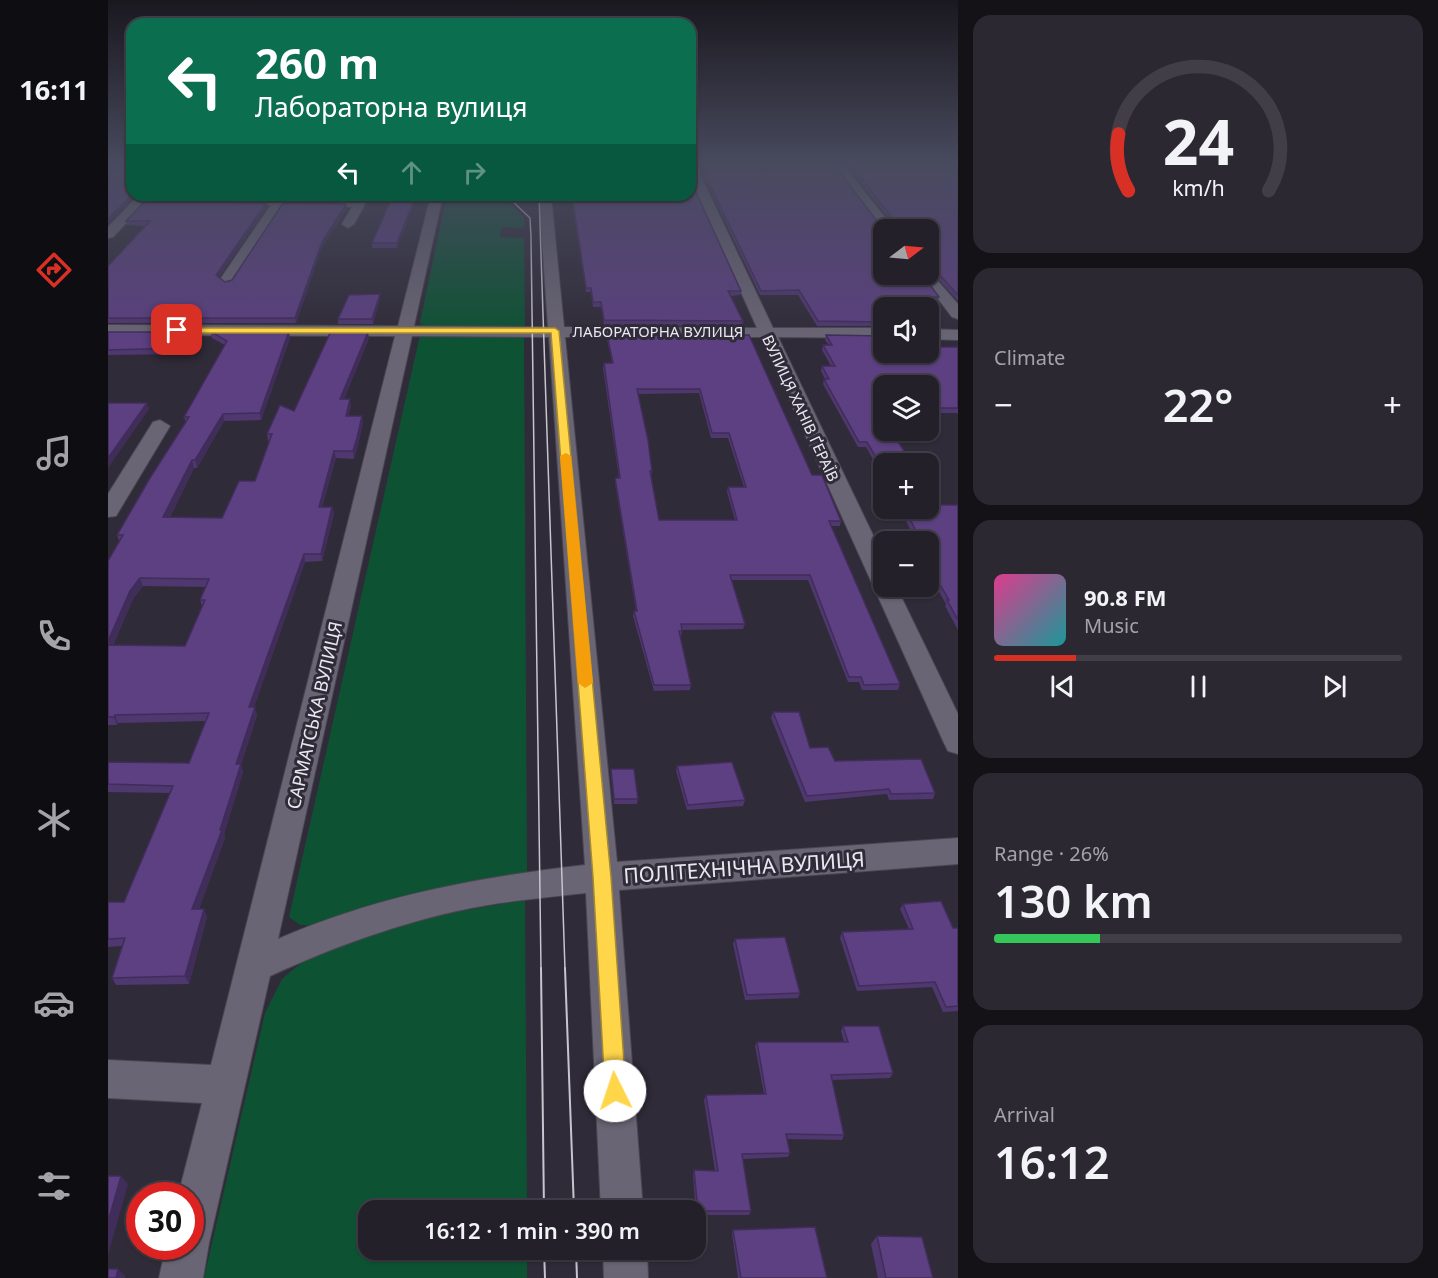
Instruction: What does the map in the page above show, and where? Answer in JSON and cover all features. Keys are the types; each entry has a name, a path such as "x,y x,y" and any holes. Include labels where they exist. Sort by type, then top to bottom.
{"street":[{"path":"108,234 120,222"},
{"path":"226,281 266,222"},
{"name":"САРМАТСЬКА ВУЛИЦЯ","path":"203,1182 431,222"},
{"path":"547,222 602,877 621,1200"},
{"name":"ВУЛИЦЯ ХАНІВ ҐЕРАЇВ","path":"715,222 873,562"},
{"path":"935,285 958,314"},
{"name":"ЛАБОРАТОРНА ВУЛИЦЯ","path":"108,330 873,333"},
{"path":"939,334 958,335"},
{"path":"108,511 160,426"},
{"name":"ВУЛИЦЯ ХАНІВ ҐЕРАЇВ","path":"890,597 958,743"},
{"name":"ПОЛІТЕХНІЧНА ВУЛИЦЯ","path":"254,966 318,938 422,906 498,889 602,877 958,851"},
{"path":"108,1079 226,1085"},
{"path":"181,1278 185,1260"},
{"path":"626,1260 627,1278"}],"green space":[{"path":"441,222 524,222 524,228 501,227 500,237 524,238 525,326 522,328 422,326 420,322"},
{"path":"420,335 524,336 527,877 317,926 300,925 289,917"},
{"path":"525,900 527,1200 358,1200 358,1260 527,1260 527,1278 204,1278 265,1013 282,979 313,953 420,918"}],"building":[{"path":"149,222 253,222 216,275 225,282 232,280 271,222 335,222 322,242 295,318 108,318 108,266"},
{"path":"381,222 405,222 397,243 372,243"},
{"path":"576,222 709,222 741,291 728,291 743,321 604,320 601,302 593,302 591,288 586,288"},
{"path":"728,222 873,222 873,285 930,285 939,297 873,297 873,322 818,321 799,290 761,291"},
{"path":"939,222 958,222 958,295 939,274"},
{"path":"380,294 372,319 338,319 349,295"},
{"path":"210,331 289,331 260,413 223,414 195,460 192,460 163,517 222,518 239,481 255,481 272,434 267,434 280,405 294,411 331,331 368,332 340,399 350,399 346,416 362,416 353,451 334,451 319,507 332,507 321,554 304,554 249,707 255,707 236,764 241,764 220,830 222,830 192,909 204,909 185,976 112,978 125,938 108,939 108,902 124,902 173,786 108,784 108,762 189,763 209,713 108,717 108,645 185,646 205,600 200,600 209,579 140,578 130,591 108,641 108,561 123,535 117,535 189,417 184,417 227,341"},
{"path":"108,332 194,332 184,348 108,350"},
{"path":"607,335 749,335 812,475 822,475 841,521 829,521 900,684 864,685 861,677 849,677 810,575 730,575 745,624 681,624 682,631 679,631 691,685 654,685 634,611 637,611 615,478 620,478 604,363 613,363","holes":["637,389 700,389 712,433 729,433 746,487 728,487 737,520 659,520 650,471 652,471 648,440"]},
{"path":"826,335 873,336 873,363 939,363 939,347 958,347 958,408 939,408 939,375 873,375 873,441 898,441 905,453 873,453 867,442 859,442 824,379 829,379 822,366 835,366 823,345 832,345"},
{"path":"108,403 147,403 108,458"},
{"path":"939,505 958,505 958,620 939,583 939,531 916,531 910,519 939,519"},
{"path":"773,712 799,712 810,748 828,747 835,761 921,759 935,793 891,794 889,789 807,796"},
{"path":"732,762 745,800 688,805 677,766"},
{"path":"611,769 634,769 638,799 614,799"},
{"path":"941,901 953,928 958,928 958,1006 946,1007 935,982 859,986 842,932 913,929 903,904"},
{"path":"785,937 800,993 747,995 735,939"},
{"path":"843,1026 879,1026 893,1073 831,1075 844,1135 786,1134 790,1153 742,1154 751,1211 706,1211 706,1200 697,1200 694,1170 718,1171 706,1095 766,1094 757,1042 848,1042"},
{"path":"108,1176 121,1176 108,1222"},
{"path":"815,1227 827,1278 741,1278 733,1230"},
{"path":"877,1236 922,1237 933,1278 886,1278"},
{"path":"108,1269 118,1269 116,1278 108,1278"}],"tram line":[{"path":"530,222 541,969"},
{"path":"540,222 565,969"},
{"path":"541,968 544,1200"},
{"path":"565,968 574,1200"},
{"path":"544,1260 545,1278"},
{"path":"576,1260 577,1278"}],"slow traffic":[{"path":"566,456 585,683"}],"route":[{"path":"177,330 555,331 602,877 615,1091"}]}
